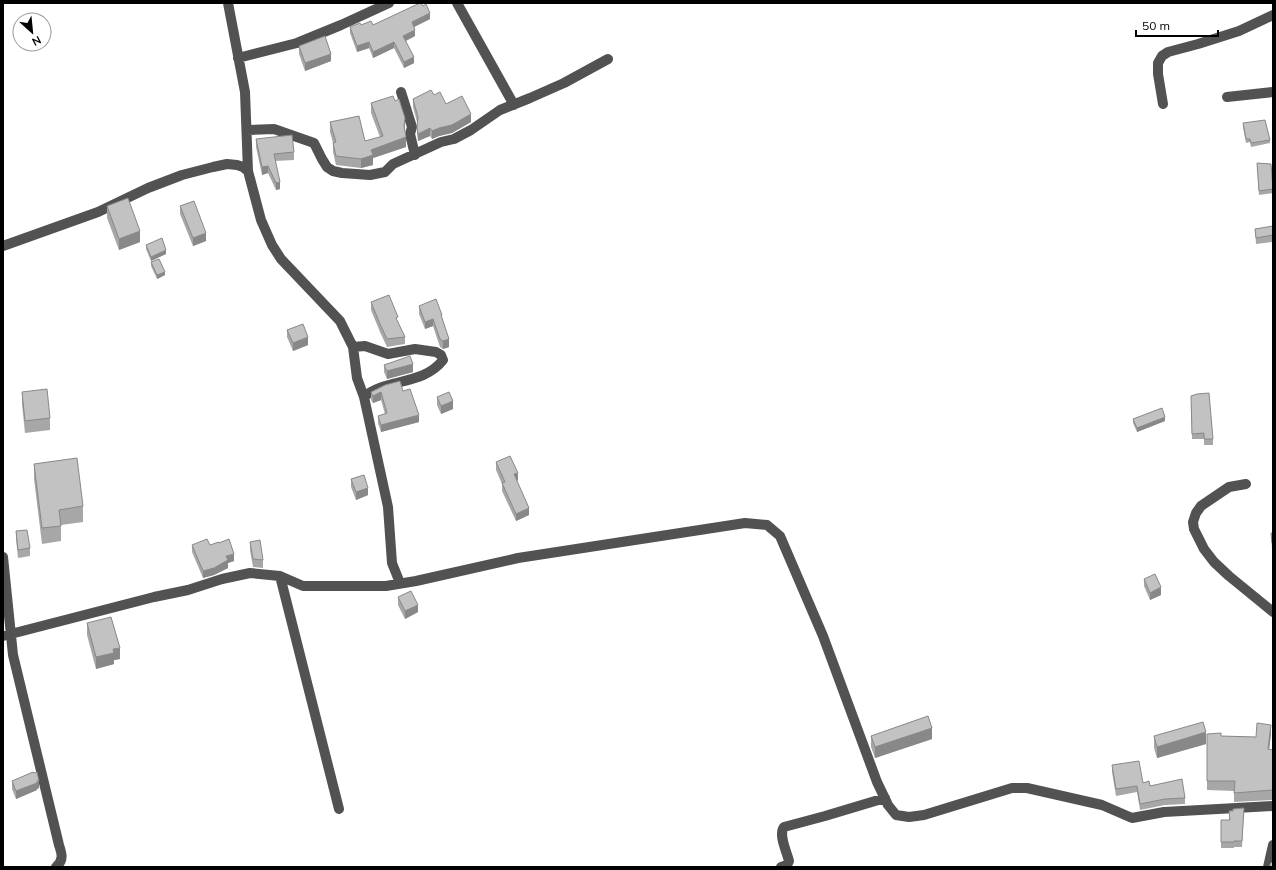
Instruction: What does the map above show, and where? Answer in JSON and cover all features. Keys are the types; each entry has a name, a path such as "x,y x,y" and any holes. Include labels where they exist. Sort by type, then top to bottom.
{"street":[{"path":"228,3 245,92 248,171 261,220 272,245 281,259 340,321 353,347 357,378 364,397 388,507 392,564 400,583"},
{"path":"238,58 296,43 389,3"},
{"path":"457,3 514,105"},
{"path":"1163,104 1158,68 1158,63 1162,56 1168,52 1239,31 1273,15"},
{"path":"247,130 274,129 314,143 327,167 333,171 342,174 370,175 385,172 393,164 441,142 454,139 471,130 500,110 564,83 608,59"},
{"path":"401,92 412,127 410,134 415,155"},
{"path":"1227,97 1273,92"},
{"path":"3,246 98,212 148,188 182,175 227,164 238,165 248,171"},
{"path":"353,347 365,346 388,354 415,348 436,352 441,355 443,360 438,366 415,379 382,387 368,393 364,397"},
{"path":"1246,484 1229,487 1201,506 1196,513 1193,522 1194,529 1204,549 1214,562 1273,612"},
{"path":"7,635 188,590 243,574 250,573 280,576 303,586 386,586 416,581 518,558 745,523 767,525 780,536 823,636 877,782 888,805 896,815 909,817 924,815 1012,788 1027,788 1102,805 1132,818 1164,812 1273,806"},
{"path":"3,557 7,635 62,854 62,860 59,866"},
{"path":"280,576 339,809"},
{"path":"781,867 787,865 789,861 783,840 782,830 784,827 885,798"},
{"path":"1268,867 1273,845"}],"building":[{"path":"420,3 423,6 426,4 430,13 412,22 415,30 403,36 414,57 404,62 394,42 373,52 369,42 357,46 350,27 371,21 373,25"},
{"path":"325,36 331,54 305,63 299,46"},
{"path":"431,90 434,95 440,92 446,104 462,96 471,114 452,125 432,131 430,128 418,134 418,117 413,99"},
{"path":"393,96 395,101 399,99 405,118 404,126 406,137 371,150 373,155 361,159 336,156 333,143 336,142 330,122 359,116 365,141 383,136 371,103"},
{"path":"1265,120 1270,140 1251,143 1250,139 1246,139 1243,123"},
{"path":"292,135 294,152 274,154 280,182 276,183 268,166 262,167 256,139"},
{"path":"1257,163 1271,164 1273,189 1259,191"},
{"path":"128,198 140,231 119,239 107,206"},
{"path":"194,201 206,233 193,238 180,206"},
{"path":"1273,226 1273,235 1256,238 1255,229"},
{"path":"162,238 166,250 151,257 146,245"},
{"path":"159,259 165,272 157,275 151,262"},
{"path":"389,295 398,317 396,318 405,337 387,339 371,302"},
{"path":"436,299 449,339 443,341 440,339 433,319 425,322 419,306"},
{"path":"303,324 308,337 293,343 287,330"},
{"path":"410,356 413,364 387,371 384,365"},
{"path":"400,381 403,391 410,389 419,415 381,425 378,416 387,413 381,392 373,396 371,392 385,385"},
{"path":"47,389 50,418 25,421 22,392"},
{"path":"449,392 453,401 441,406 437,397"},
{"path":"1209,393 1213,439 1204,439 1204,433 1192,434 1191,396"},
{"path":"1162,408 1165,417 1137,428 1133,419"},
{"path":"510,456 518,473 514,474 529,508 516,514 502,483 505,482 496,462"},
{"path":"77,458 83,506 59,510 61,526 42,528 34,464"},
{"path":"364,475 368,488 356,492 351,479"},
{"path":"27,530 30,548 18,550 16,531"},
{"path":"1271,533 1273,533 1273,543 1272,543"},
{"path":"207,539 210,545 229,539 234,554 226,556 228,560 214,568 203,571 192,545"},
{"path":"260,540 263,560 253,559 250,542"},
{"path":"1155,574 1161,587 1150,593 1144,579"},
{"path":"411,591 418,605 405,611 398,597"},
{"path":"111,617 120,648 113,649 114,653 96,657 87,623"},
{"path":"928,716 932,728 875,747 871,736"},
{"path":"1203,722 1206,732 1157,747 1154,736"},
{"path":"1257,723 1271,725 1268,749 1273,750 1273,790 1234,793 1235,781 1207,781 1207,734 1221,733 1221,736 1256,737"},
{"path":"1139,761 1143,783 1149,781 1150,786 1182,779 1185,798 1165,799 1140,804 1137,786 1116,789 1112,765"},
{"path":"33,772 37,772 39,781 16,791 12,781"},
{"path":"1244,808 1242,841 1221,842 1221,820 1230,820 1229,811"},
{"path":"1273,861 1273,867 1270,867 1270,864"}]}
